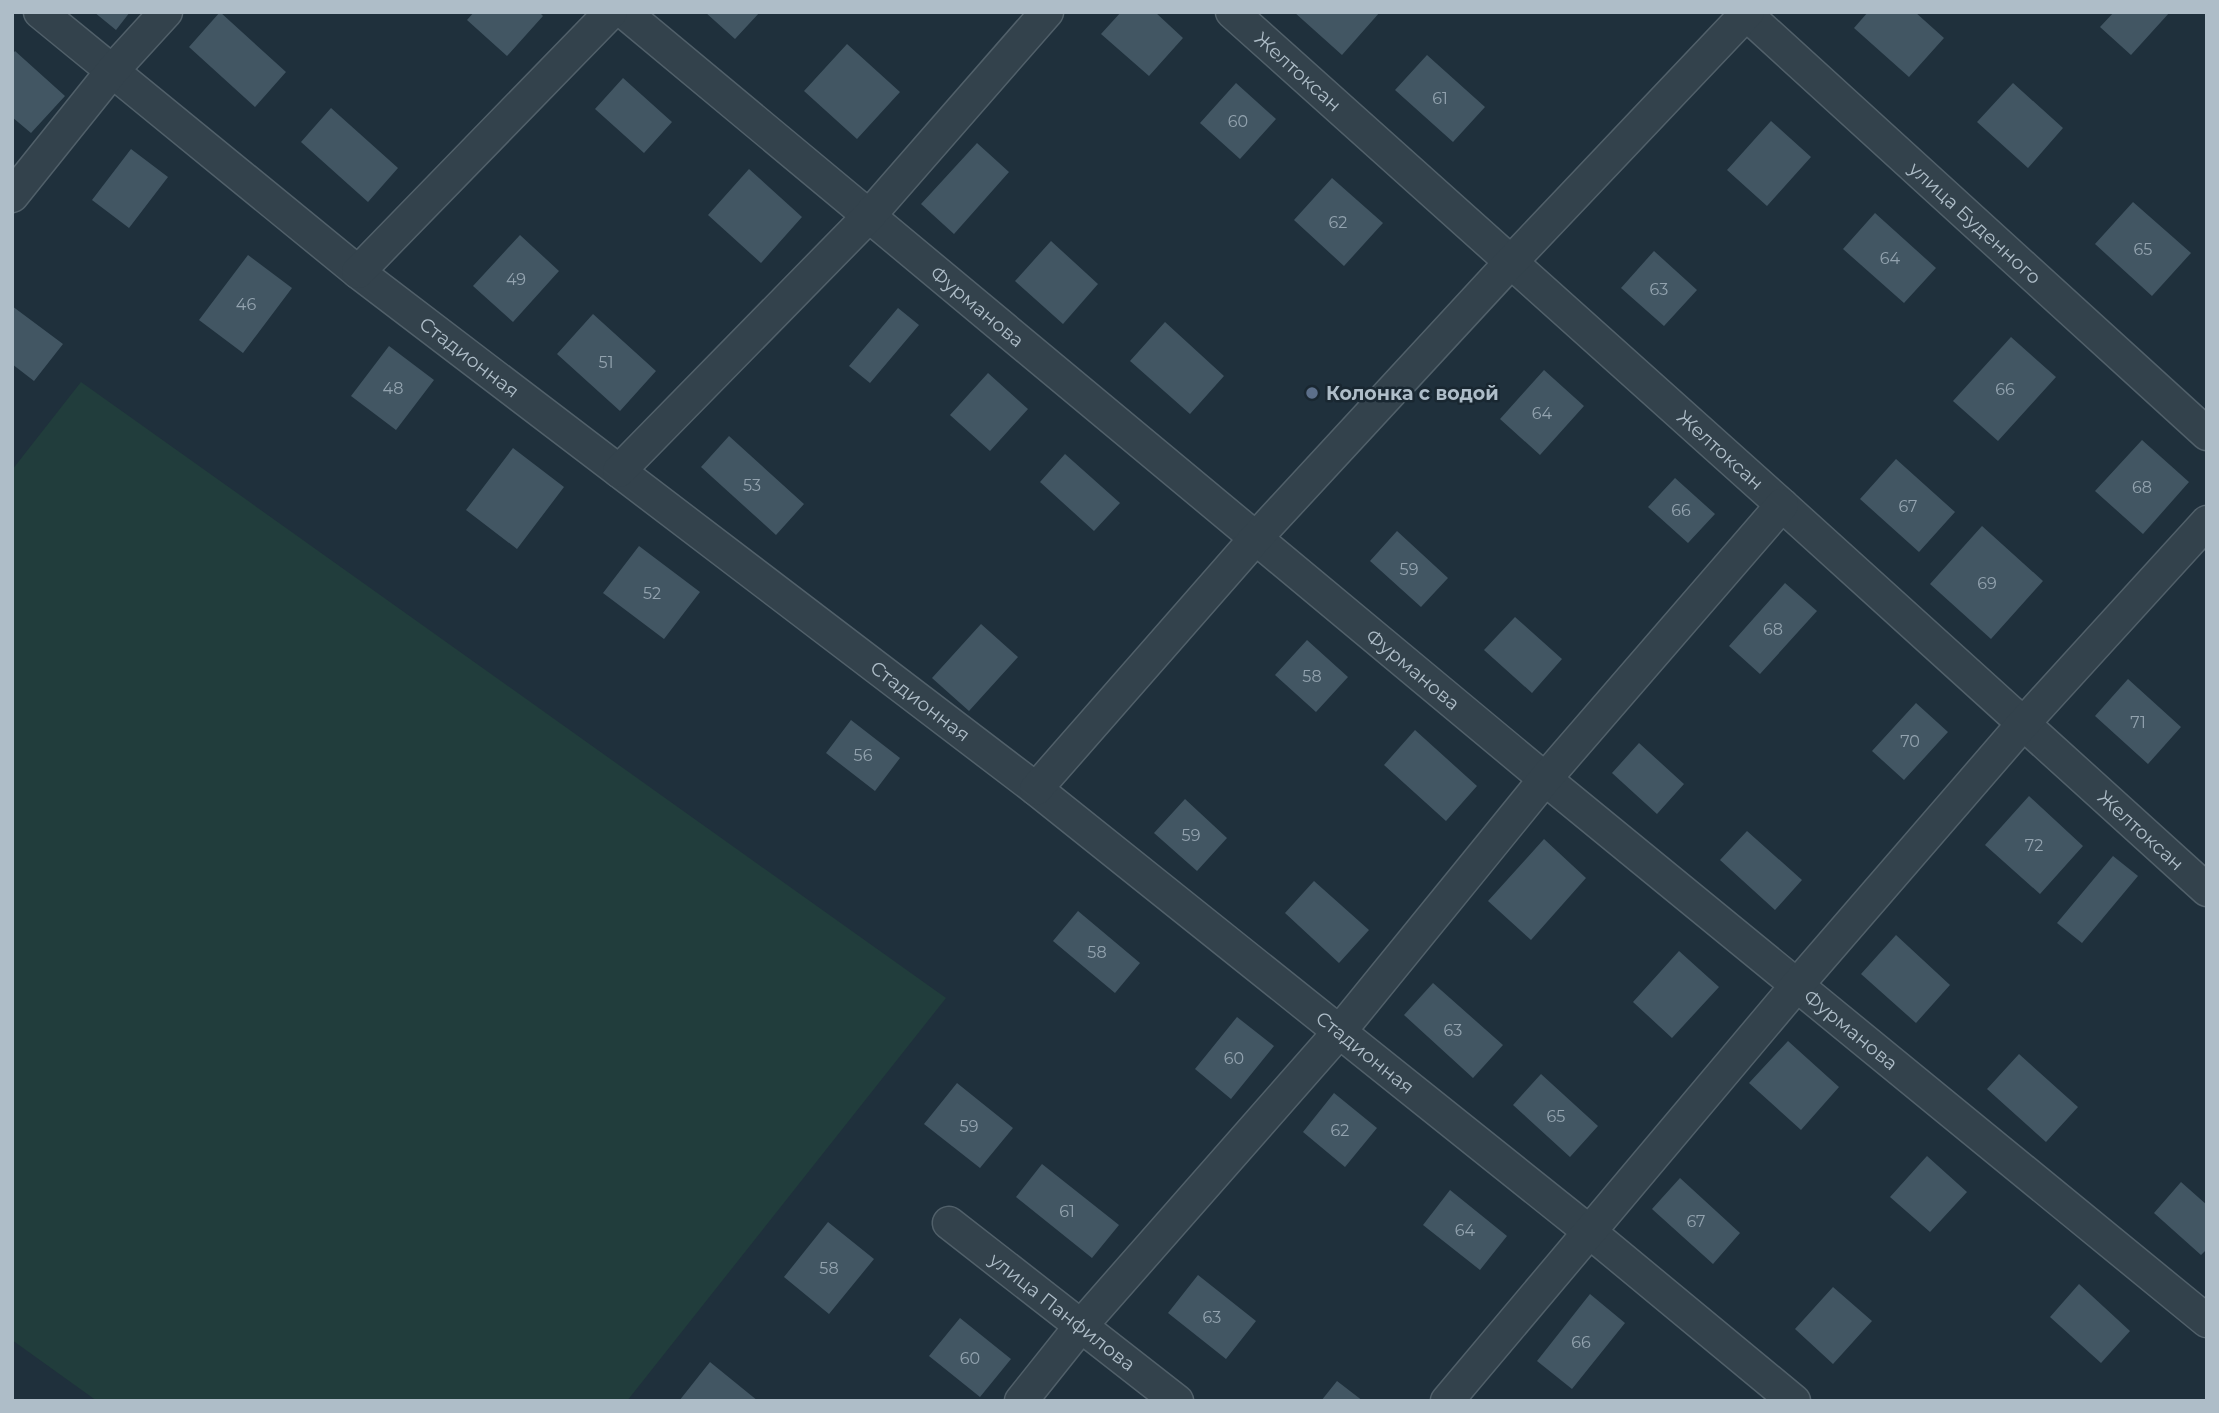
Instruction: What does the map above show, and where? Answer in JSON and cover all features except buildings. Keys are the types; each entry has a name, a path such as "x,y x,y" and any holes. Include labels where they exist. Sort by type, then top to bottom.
{"street":[{"name":"Стадионная","path":"40,12 358,272 1036,789 1591,1233 1794,1401"},
{"path":"12,196 113,70 166,12"},
{"path":"358,272 611,12"},
{"name":"Фурманова","path":"624,12 1545,779 2207,1321"},
{"path":"619,471 868,217 1047,12"},
{"name":"Желтоксан","path":"1232,12 2207,890"},
{"path":"1036,789 1255,539 1746,13"},
{"name":"улица Буденного","path":"1746,13 2207,434"},
{"path":"1021,1401 1080,1327 1340,1031 1545,779 1782,505"},
{"path":"1447,1401 1798,984 2022,725 2207,522"},
{"name":"улица Панфилова","path":"948,1223 1177,1401"}],"green space":[{"path":"81,382 946,998 627,1401 97,1401 12,1340 12,470"}],"place":[{"name":"Колонка с водой","path":"1312,393"}]}
